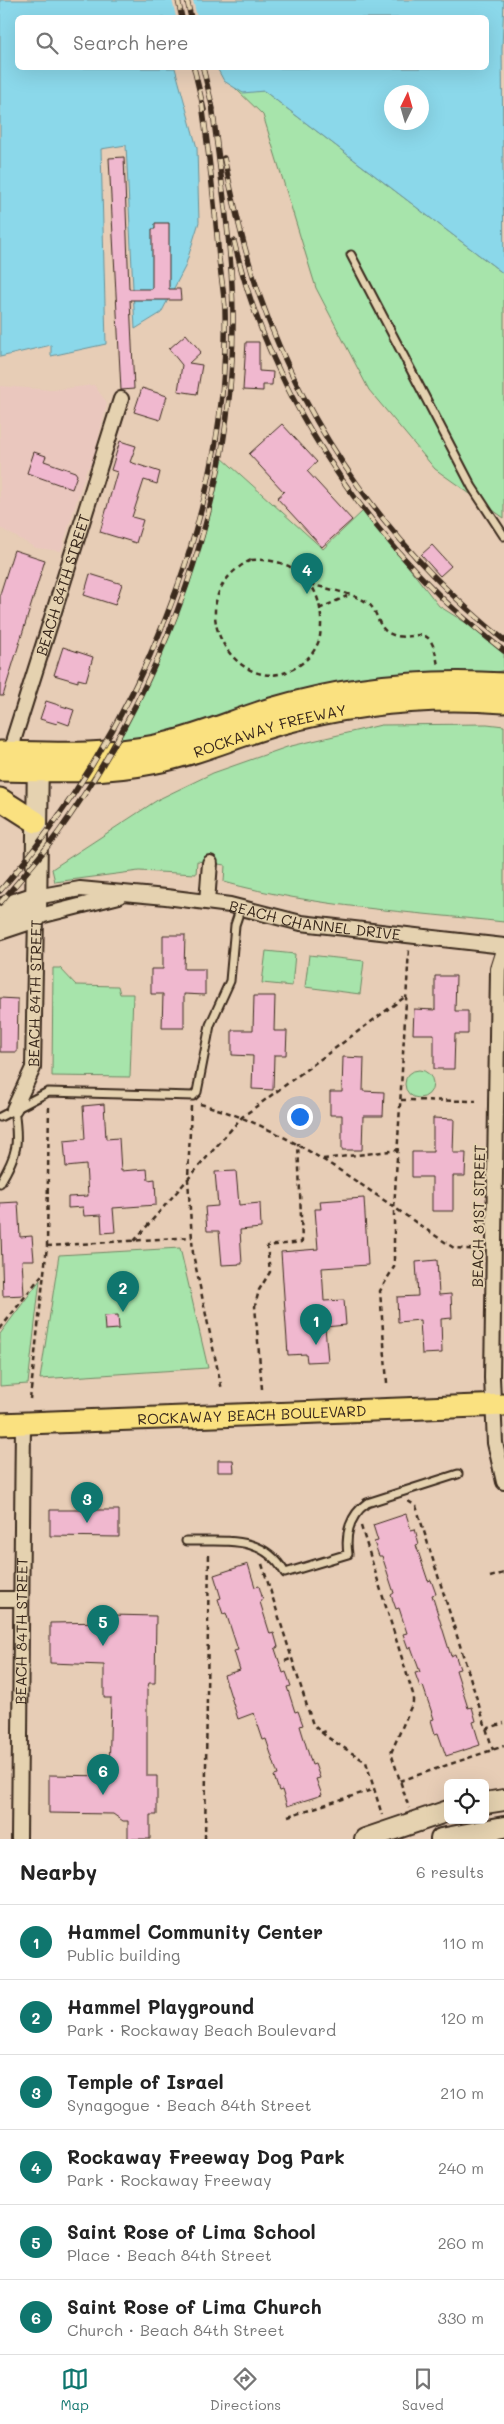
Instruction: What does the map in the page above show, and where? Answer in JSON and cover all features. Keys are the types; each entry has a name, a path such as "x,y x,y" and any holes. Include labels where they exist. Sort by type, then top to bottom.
{"main road":[{"name":"ROCKAWAY FREEWAY","path":"38,761 157,746 288,705 365,689 434,683 504,684"},
{"name":"ROCKAWAY FREEWAY","path":"38,761 103,768 149,764 203,750 277,724 360,706 449,699 504,702"},
{"path":"5,761 38,761"},
{"path":"0,799 36,822"},
{"name":"ROCKAWAY BEACH BOULEVARD","path":"0,1424 498,1405"}],"street":[{"name":"BEACH 84TH STREET","path":"5,761 121,399"},
{"name":"BEACH 84TH STREET","path":"14,1109 33,1068 38,761"},
{"path":"207,902 210,863"},
{"name":"BEACH CHANNEL DRIVE","path":"36,907 80,889 207,902 295,922 504,946"},
{"name":"BEACH CHANNEL DRIVE","path":"36,907 126,894"},
{"path":"0,909 36,907"},
{"path":"0,929 36,907"},
{"name":"BEACH 81ST STREET","path":"504,950 498,969 494,1251 498,1405 497,1457 504,1482"},
{"name":"BEACH 84TH STREET","path":"19,1839 23,1423"},
{"path":"0,1599 21,1599"},
{"path":"489,1802 504,1800"},
{"path":"365,1839 413,1821 444,1812"},
{"path":"441,1839 504,1827"}],"lane":[{"path":"351,255 472,487 504,536"},
{"path":"0,1116 48,1092 102,1092 187,1096 197,1092 210,1025 230,981 235,925 240,908"},
{"path":"0,1183 14,1160 18,1138 14,1109"},
{"path":"186,1541 259,1546 278,1561 285,1573 348,1554 347,1540 350,1526 357,1512 367,1503 458,1474"}],"path":[{"path":"252,560 276,560 290,565 304,575 309,583 319,609 321,625 319,641 310,656 290,672 277,675 262,674 248,669 234,659 220,638 215,621 215,604 220,589 228,577 240,566 252,560"},
{"path":"309,583 364,600 372,607 381,626 387,632 396,635 419,634 429,638 434,646 439,671"},
{"path":"319,609 348,595"},
{"path":"387,1383 380,1291 394,1267 394,1210 399,1150 410,935"},
{"path":"134,1241 242,1116 406,996"},
{"path":"401,1100 476,1100"},
{"path":"30,1399 47,1246 48,1101"},
{"path":"222,1390 193,1254 188,1179 191,1102 242,1116 298,1143 394,1210 454,1248 494,1251"},
{"path":"262,1388 255,1306 259,1290 270,1272 267,1246 302,1242 298,1143"},
{"path":"322,1159 399,1150"},
{"path":"47,1246 192,1237"},
{"path":"0,1329 45,1271"},
{"path":"402,1501 408,1500 416,1506 493,1750"},
{"path":"363,1520 360,1525 413,1694 413,1702 391,1753 413,1821"},
{"path":"205,1839 208,1554 213,1550"},
{"path":"260,1555 314,1725 321,1733 366,1762 387,1831"},
{"path":"490,1577 504,1573"},
{"path":"285,1661 293,1658"},
{"path":"486,1729 504,1724"},
{"path":"321,1733 329,1730"},
{"path":"400,1781 504,1746"},
{"path":"288,1816 375,1789"}],"shaded area":[{"path":"94,385 107,403 93,461 86,471 61,551 36,548 0,528 0,386 52,390"}],"green space":[{"path":"235,88 264,91 504,274 504,518 435,469 369,390 316,288 263,115"},
{"path":"221,457 323,549 364,510 439,606 482,633 504,651 504,670 490,674 392,677 320,685 184,728 115,743 160,658 190,582"},
{"path":"487,724 504,726 504,922 363,908 293,897 224,882 225,865 197,861 196,874 139,871 55,882 52,869 159,799 213,773 287,747 381,725"},
{"path":"266,951 295,954 292,986 262,983"},
{"path":"309,955 364,961 360,994 305,987"},
{"path":"53,968 60,968 76,985 118,986 120,994 133,994 130,1077 52,1076"},
{"path":"419,1070 429,1074 433,1084 429,1094 419,1098 409,1094 405,1084 409,1074"},
{"path":"180,1248 208,1368 40,1379 59,1255"},
{"path":"40,1280 28,1384 0,1386 0,1334"}],"water":[{"path":"0,0 504,0 502,49 504,274 264,91 243,93 224,81 218,70 489,70 489,15 15,15 15,70 176,70 197,148 199,222 185,267 161,313 135,329 126,145 101,149 106,344 51,356 51,345 0,357"}],"pier":[{"path":"172,0 193,0 197,15 176,15"}],"building":[{"path":"124,157 129,289 152,289 152,229 155,229 155,223 169,223 169,289 180,289 181,300 130,300 134,389 121,390 109,158"},
{"path":"186,334 201,352 189,363 202,365 197,394 178,391 182,365 169,349"},
{"path":"246,342 259,342 259,371 273,372 272,385 263,385 263,391 243,390"},
{"path":"142,388 167,396 160,420 134,412"},
{"path":"282,424 317,462 307,471 352,520 322,547 277,498 284,492 249,454"},
{"path":"120,441 136,446 130,462 160,472 157,484 144,480 132,517 143,520 136,543 100,532 117,472 111,470"},
{"path":"34,452 46,456 44,461 75,472 77,475 72,489 27,473"},
{"path":"432,545 451,566 440,576 421,555"},
{"path":"14,550 45,560 3,696 0,696 0,594"},
{"path":"90,574 122,584 115,605 84,595"},
{"path":"63,647 93,657 86,681 78,679 78,682 54,675"},
{"path":"46,701 74,710 69,725 58,721 57,724 40,719"},
{"path":"163,935 185,935 184,969 205,969 205,995 184,994 184,1028 162,1028 163,994 151,994 151,969 163,969"},
{"path":"435,976 456,976 455,1011 468,1011 468,1034 455,1034 454,1069 434,1069 434,1034 413,1034 414,1009 435,1010"},
{"path":"254,996 275,996 274,1031 287,1031 286,1055 274,1055 273,1090 252,1089 253,1056 232,1055 232,1030 253,1030"},
{"path":"0,998 18,999 17,1052 0,1052"},
{"path":"343,1057 364,1058 363,1091 384,1092 383,1116 363,1116 362,1150 342,1150 342,1115 330,1115 330,1092 342,1092"},
{"path":"104,1104 106,1139 119,1138 121,1171 147,1169 148,1180 155,1179 156,1205 113,1208 115,1232 102,1233 101,1215 84,1216 83,1207 68,1208 68,1197 88,1196 86,1165 66,1167 64,1141 85,1139 83,1106"},
{"path":"433,1118 454,1119 453,1153 466,1153 465,1176 453,1176 453,1211 432,1211 432,1177 412,1177 412,1152 433,1152"},
{"path":"236,1171 239,1205 260,1203 261,1228 240,1230 242,1264 222,1265 219,1231 207,1231 205,1207 218,1206 215,1172"},
{"path":"364,1198 368,1265 322,1268 324,1301 344,1300 346,1325 325,1327 328,1361 307,1362 306,1354 288,1355 281,1252 318,1249 315,1209 321,1209 320,1201"},
{"path":"18,1202 20,1237 32,1236 34,1260 22,1260 24,1295 3,1296 0,1203"},
{"path":"437,1260 439,1295 451,1294 452,1318 441,1319 442,1353 422,1354 420,1320 398,1322 397,1297 418,1296 416,1262"},
{"path":"118,1315 119,1329 105,1330 104,1316"},
{"path":"218,1460 233,1460 234,1472 218,1472"},
{"path":"50,1510 119,1510 119,1537 50,1536"},
{"path":"406,1514 411,1530 415,1529 419,1544 416,1545 428,1581 431,1580 436,1594 432,1595 451,1656 455,1654 460,1669 456,1670 468,1708 472,1707 476,1721 473,1722 480,1745 446,1756 438,1733 435,1734 431,1720 434,1719 423,1686 420,1687 415,1673 420,1672 411,1647 408,1648 403,1634 407,1633 399,1608 396,1609 391,1595 394,1593 382,1556 379,1556 374,1542 378,1541 373,1525"},
{"path":"248,1564 255,1587 259,1586 263,1600 260,1602 270,1634 274,1633 278,1647 275,1649 283,1673 286,1672 291,1686 287,1687 295,1712 298,1711 303,1725 300,1726 312,1765 315,1764 320,1778 316,1779 322,1795 287,1806 282,1790 279,1791 274,1776 278,1775 266,1739 263,1740 254,1713 238,1719 224,1675 240,1670 234,1651 238,1650 226,1613 223,1614 218,1599 221,1598 214,1575"},
{"path":"111,1615 156,1616 155,1683 149,1683 147,1690 147,1776 157,1776 157,1815 150,1815 150,1839 128,1839 128,1821 123,1821 113,1814 49,1813 49,1775 109,1776 111,1698 104,1698 104,1665 50,1663 50,1623 111,1622"}],"railway":[{"path":"178,0 181,15"},
{"path":"187,0 190,15"},
{"path":"194,70 204,110"},
{"path":"203,70 213,109"},
{"path":"0,891 48,830 93,764 132,694 165,620 192,544 211,466 223,387 225,309 202,103"},
{"path":"0,903 58,833 96,776 130,715 160,652 186,587 206,520 221,452 230,383 233,314 228,235 212,104"},
{"path":"224,158 254,280 279,347 302,395 358,485 390,528 426,568 504,640"},
{"path":"234,241 248,291 266,340 287,387 312,433 341,478 405,560 448,604 504,651"}],"place":[{"name":"Rockaway Freeway Dog Park","path":"307,594"},
{"name":"Hammel Playground","path":"123,1312"},
{"name":"Hammel Community Center","path":"316,1345"},
{"name":"Temple of Israel","path":"87,1523"},
{"name":"Saint Rose of Lima School","path":"103,1646"},
{"name":"Saint Rose of Lima Church","path":"103,1795"}]}
